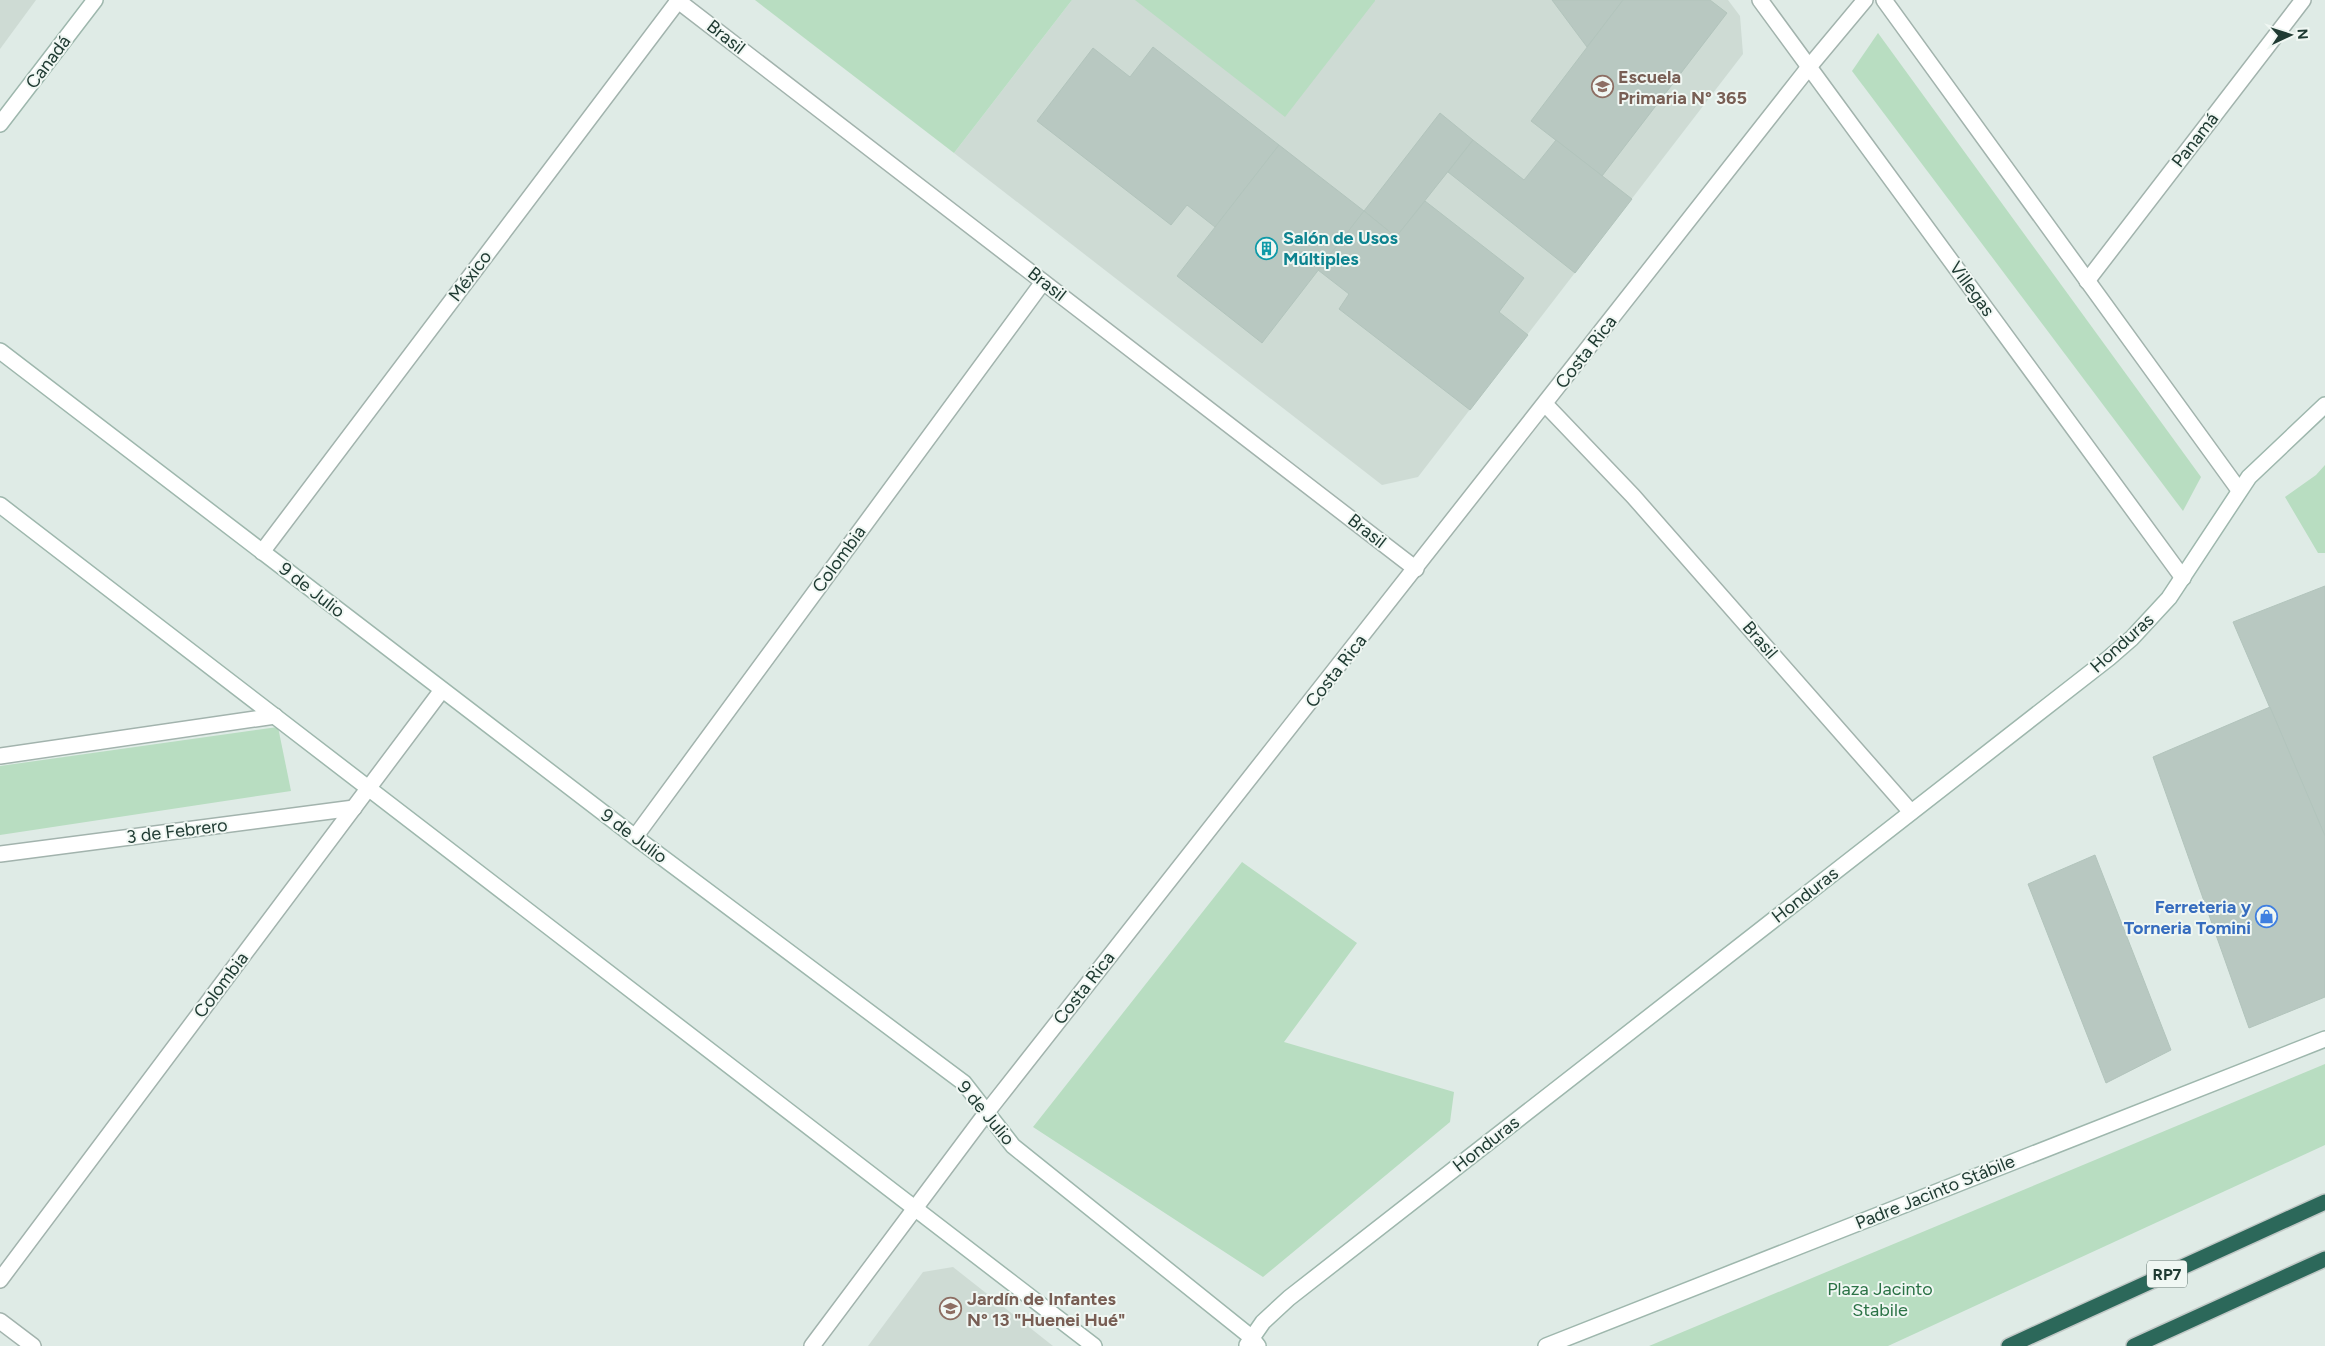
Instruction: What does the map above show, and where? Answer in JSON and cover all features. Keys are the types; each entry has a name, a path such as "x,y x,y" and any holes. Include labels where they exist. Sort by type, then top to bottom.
{"highway":[{"name":"RP7","path":"2009,1346 2325,1202"},
{"path":"2134,1346 2325,1259"}],"street":[{"name":"Canadá","path":"0,124 95,0"},
{"name":"Brasil","path":"678,0 1416,569"},
{"name":"México","path":"262,552 678,0"},
{"name":"Villegas","path":"1760,0 2183,578"},
{"name":"Costa Rica","path":"812,1346 987,1112 1809,67 1865,0"},
{"path":"1884,0 2239,490"},
{"name":"Panamá","path":"2087,281 2303,0"},
{"name":"Colombia","path":"636,837 1043,282"},
{"name":"9 de Julio","path":"0,351 442,690 964,1083 1013,1146 1251,1343"},
{"name":"Brasil","path":"1545,404 1633,496 1911,812"},
{"name":"Honduras","path":"1251,1343 1269,1316 1289,1298 2109,658 2152,618 2183,578 2239,490 2260,465 2325,405"},
{"path":"0,504 1094,1346"},
{"name":"Colombia","path":"0,1280 442,690"},
{"path":"0,756 275,716"},
{"name":"3 de Febrero","path":"0,854 354,808"},
{"name":"Padre Jacinto Stábile","path":"1546,1346 2325,1039"},
{"path":"0,1321 33,1346"}],"shaded area":[{"path":"0,0 36,0 0,49"},
{"path":"1072,0 1728,0 1740,16 1743,54 1418,477 1382,485 954,153"},
{"name":"Jardín de Infantes N° 13 \"Huenei Hué\"","path":"953,1267 1053,1346 868,1346 923,1272"}],"green space":[{"path":"755,0 1072,0 954,153"},
{"path":"1135,0 1375,0 1375,1 1285,117"},
{"path":"1878,33 2201,477 2183,511 1852,71"},
{"path":"2325,465 2325,553 2318,553 2285,497 2316,475"},
{"path":"278,727 291,791 0,835 0,766"},
{"path":"1242,862 1357,943 1284,1042 1454,1092 1450,1122 1263,1277 1033,1127"},
{"name":"Plaza Jacinto Stabile","path":"2325,1064 2325,1145 1888,1346 1649,1346"}],"building":[{"path":"1552,0 1623,0 1587,47"},
{"path":"1623,0 1710,0 1727,13 1602,176 1531,121"},
{"path":"1153,47 1279,145 1215,227 1187,205 1171,225 1037,121 1093,48 1130,77"},
{"path":"1440,113 1473,140 1396,237 1364,211"},
{"path":"1473,140 1524,180 1556,140 1632,199 1575,273 1448,172"},
{"name":"Salón de Usos Múltiples","path":"1279,145 1364,211 1262,343 1177,276"},
{"path":"1425,201 1524,278 1499,312 1528,335 1470,410 1339,309 1349,294 1318,270 1364,211 1396,237"},
{"path":"2325,586 2325,836 2233,622"},
{"name":"Ferreteria y Torneria Tomini","path":"2270,707 2325,836 2325,997 2249,1028 2153,757"},
{"path":"2095,855 2171,1050 2106,1083 2028,884"}],"place":[{"name":"Escuela Primaria N° 365","path":"1602,87"},
{"name":"Salón de Usos Múltiples","path":"1267,248"},
{"name":"Ferreteria y Torneria Tomini","path":"2267,917"},
{"name":"Jardín de Infantes N° 13 \"Huenei Hué\"","path":"951,1309"}]}
